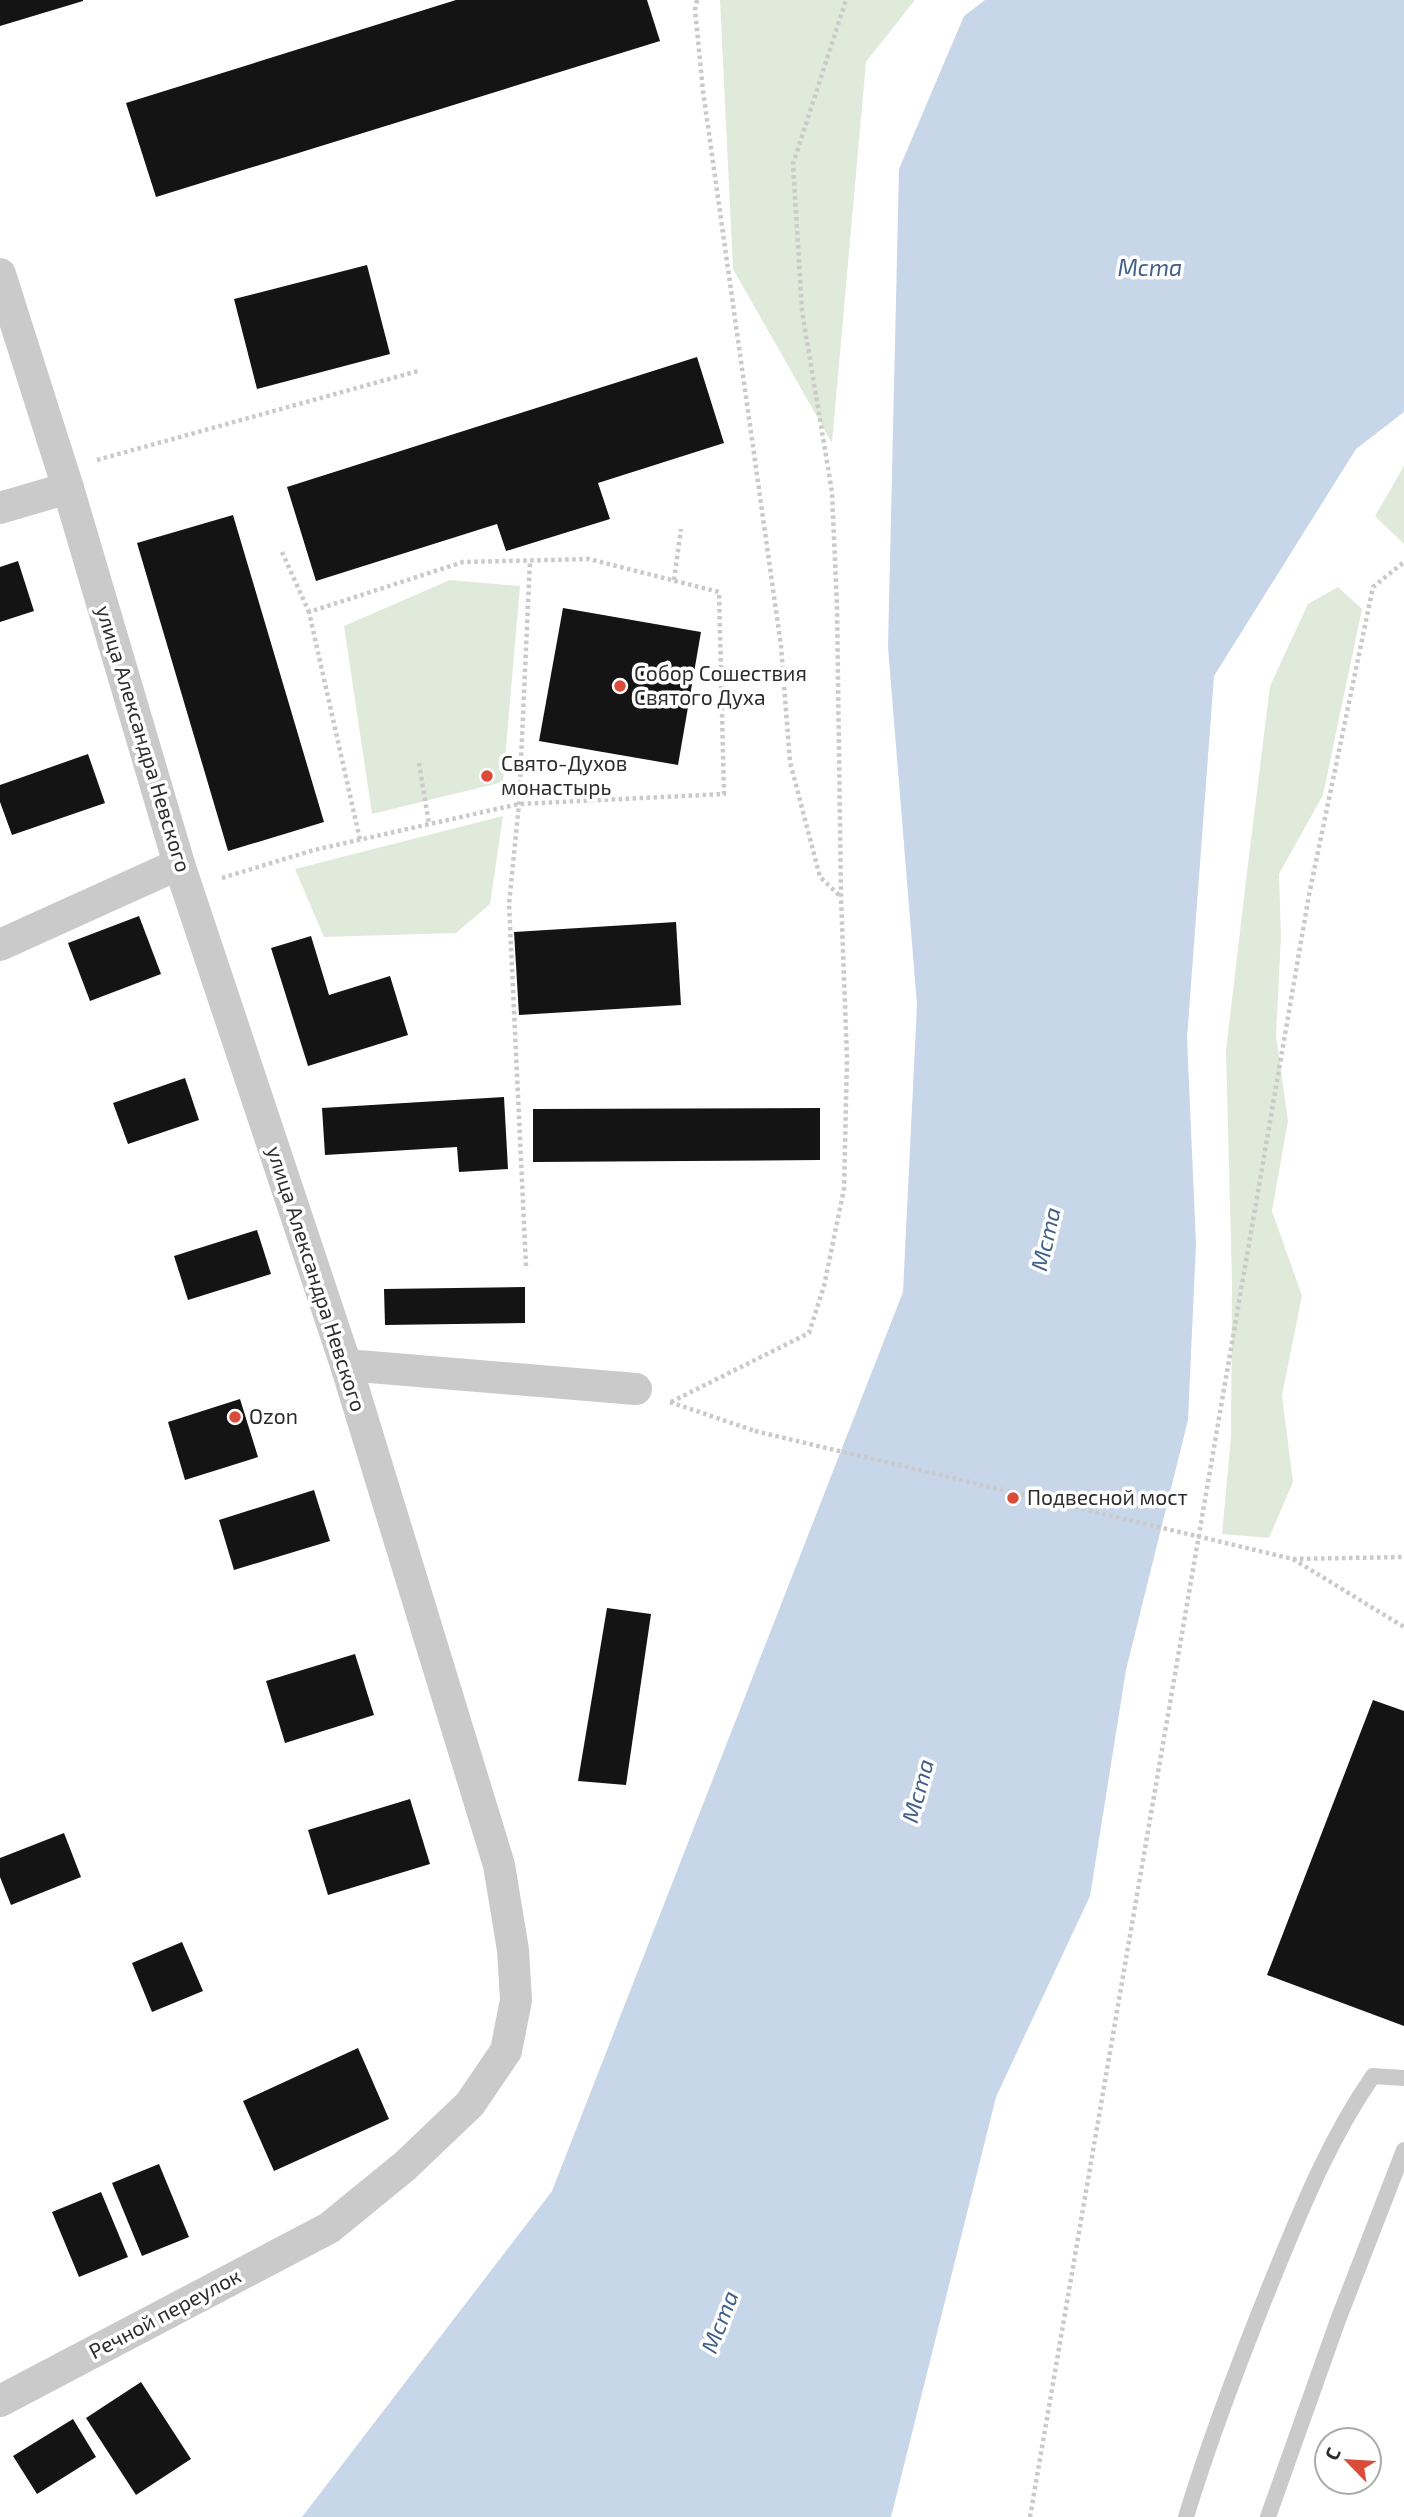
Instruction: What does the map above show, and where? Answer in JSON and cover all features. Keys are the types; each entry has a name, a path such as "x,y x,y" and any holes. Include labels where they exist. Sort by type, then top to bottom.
{"street":[{"name":"улица Александра Невского","path":"0,274 65,479 183,876 346,1365 499,1865 513,1950 516,2000 506,2051 470,2104 405,2166 329,2228"},
{"path":"0,508 65,479"},
{"path":"0,945 183,876"},
{"path":"346,1365 636,1389"},
{"name":"Речной переулок","path":"0,2401 329,2228"}],"lane":[{"path":"1186,2517 1205,2455 1314,2178 1348,2111 1373,2076 1404,2078"},
{"path":"1268,2517 1338,2320 1404,2150"}],"path":[{"path":"697,0 695,10 703,91 781,646 790,762 820,877 841,897"},
{"path":"670,1402 809,1333 824,1286 845,1189 847,1058 832,492 802,311 793,164 846,0"},
{"path":"65,479 418,371"},
{"path":"674,580 681,529"},
{"path":"282,552 309,612 360,840"},
{"path":"183,876 519,804 724,794 719,592 589,559 463,562 309,612"},
{"path":"526,1266 509,904 519,804 530,560"},
{"path":"1030,2517 1309,895 1373,587 1404,562"},
{"path":"419,763 429,824"},
{"path":"636,1389 755,1432 1293,1559 1404,1557"},
{"path":"1293,1559 1404,1627"}],"green space":[{"path":"720,0 915,0 866,62 832,443 733,269"},
{"path":"1404,466 1404,544 1375,516"},
{"path":"450,580 520,586 503,782 372,814 344,626"},
{"path":"1338,587 1362,609 1323,795 1279,874 1281,936 1276,1035 1288,1121 1272,1211 1302,1296 1282,1395 1293,1482 1269,1538 1222,1534 1231,1436 1232,1282 1226,1050 1247,872 1270,686 1308,604"},
{"path":"503,816 490,904 456,933 324,937 295,869"}],"water":[{"name":"Мста","path":"985,0 1404,0 1404,412 1356,449 1214,676 1187,1038 1196,1244 1188,1420 1126,1670 1090,1896 996,2097 891,2517 302,2517 552,2191 903,1292 917,1005 888,647 899,169 964,16"}],"building":[{"path":"0,0 83,0 83,1 0,26"},
{"path":"456,0 647,0 660,41 156,197 126,103"},
{"path":"367,265 390,354 257,389 234,299"},
{"path":"697,357 724,443 598,483 610,519 506,551 497,524 316,581 287,487"},
{"path":"233,515 324,822 228,851 137,543"},
{"path":"18,561 34,611 0,622 0,567"},
{"name":"Собор Сошествия Святого Духа","path":"563,608 701,632 678,765 539,741"},
{"path":"88,754 105,803 12,835 0,802 0,785"},
{"path":"139,916 161,974 90,1001 68,943"},
{"path":"676,922 681,1005 519,1015 514,932"},
{"path":"311,936 329,995 390,976 408,1035 308,1066 271,948"},
{"path":"185,1078 199,1120 128,1144 113,1103"},
{"path":"504,1097 508,1169 459,1172 457,1147 325,1155 322,1108"},
{"path":"820,1108 820,1160 533,1162 533,1109"},
{"path":"257,1230 271,1274 188,1300 174,1256"},
{"path":"525,1287 525,1323 385,1325 384,1289"},
{"path":"240,1399 258,1457 185,1480 168,1422"},
{"path":"314,1490 330,1541 234,1570 219,1520"},
{"path":"607,1608 651,1614 626,1785 578,1781"},
{"path":"355,1654 374,1715 285,1743 266,1681"},
{"path":"1373,1700 1404,1711 1404,2026 1267,1975"},
{"path":"410,1799 430,1864 328,1895 308,1830"},
{"path":"64,1833 81,1877 11,1905 0,1877 0,1858"},
{"path":"182,1942 203,1991 152,2012 132,1963"},
{"path":"358,2048 389,2119 274,2171 243,2101"},
{"path":"159,2164 189,2237 142,2256 112,2183"},
{"path":"101,2192 128,2257 79,2277 52,2212"},
{"path":"141,2382 191,2459 136,2495 86,2418"},
{"path":"73,2419 96,2457 37,2494 13,2456"}],"place":[{"name":"Собор Сошествия Святого Духа","path":"620,686"},
{"name":"Свято-Духов монастырь","path":"487,776"},
{"name":"Ozon","path":"235,1417"},
{"name":"Подвесной мост","path":"1013,1498"}]}
